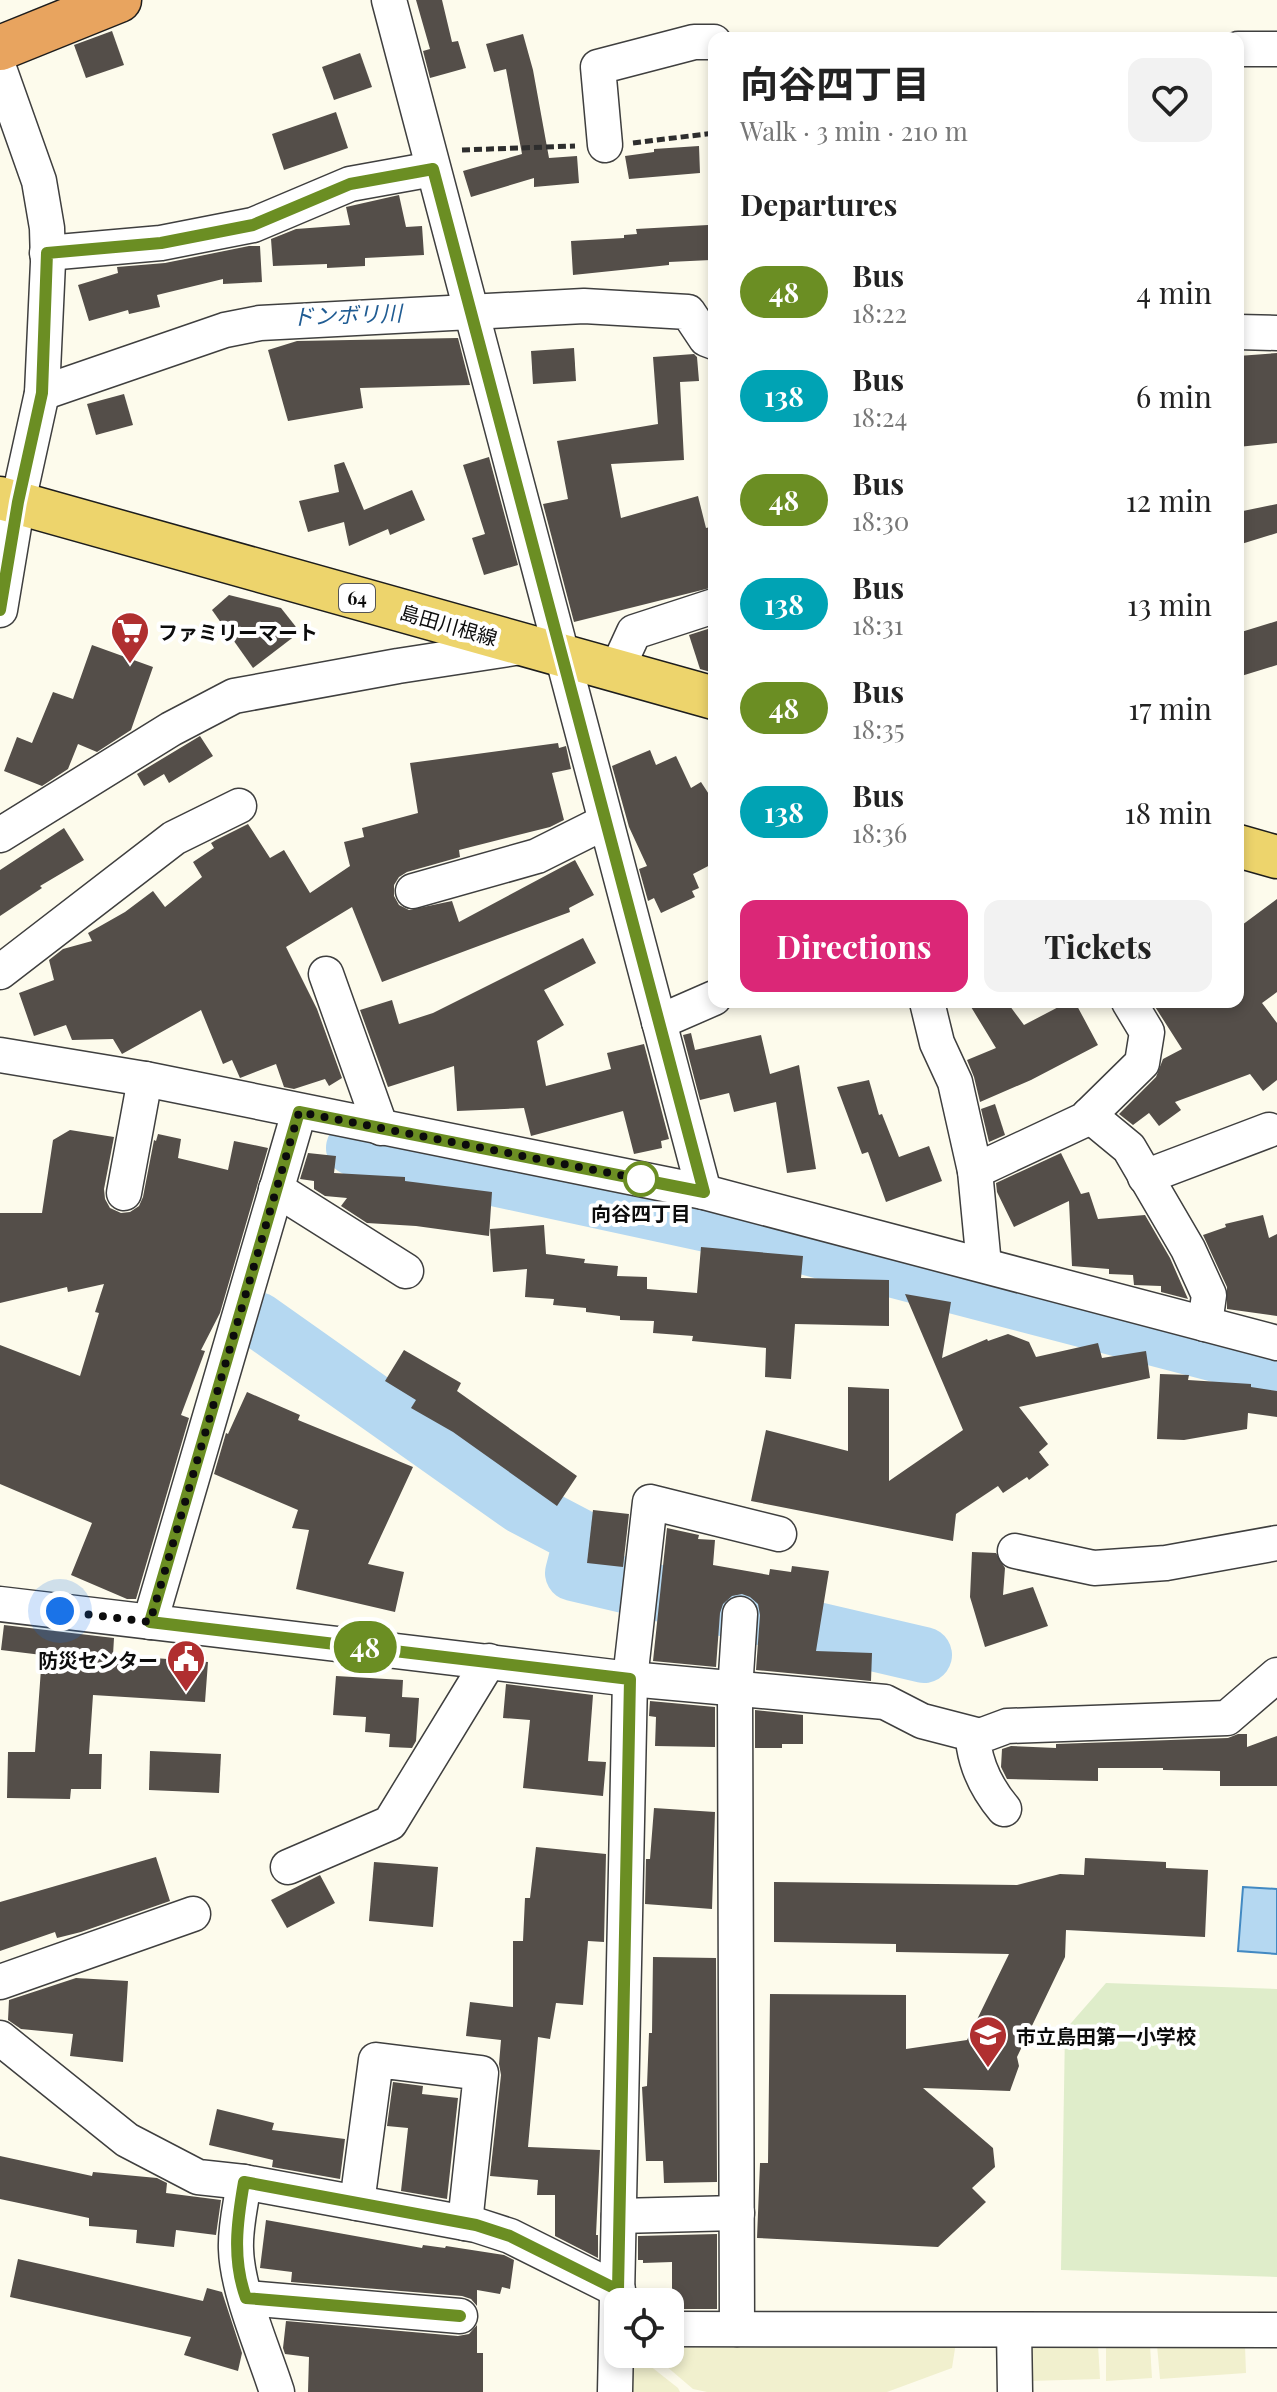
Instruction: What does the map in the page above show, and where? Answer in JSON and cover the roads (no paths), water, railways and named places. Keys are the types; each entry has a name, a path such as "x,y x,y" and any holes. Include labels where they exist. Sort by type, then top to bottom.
{"highway":[{"path":"0,48 119,0"}],"main road":[{"name":"島田川根線","path":"9,500 708,696"},
{"path":"1244,848 1277,857"}],"street":[{"path":"389,0 471,313 545,651 605,822 704,1192"},
{"path":"605,145 598,67 694,42 708,42"},
{"path":"1244,49 1277,49"},
{"path":"0,71 39,181 47,228 42,393 9,500 0,610"},
{"path":"47,253 161,243 253,225 350,184 433,169"},
{"path":"42,393 225,330 260,323 584,306 688,312 708,340"},
{"path":"1244,332 1277,333"},
{"path":"616,671 634,632 708,608"},
{"path":"0,835 171,729 234,696 398,666 545,651"},
{"path":"0,972 174,838 239,806"},
{"path":"413,891 537,856 605,822"},
{"path":"326,974 381,1128"},
{"path":"659,1022 708,1001"},
{"path":"928,1008 937,1043 955,1082 975,1171 984,1265"},
{"path":"975,1171 1084,1120 1142,1063 1147,1032 1133,1008"},
{"path":"0,1055 145,1079 704,1192 1277,1343"},
{"path":"124,1193 145,1079"},
{"path":"150,1622 299,1112"},
{"path":"1089,1115 1129,1148 1188,1249 1209,1295 1205,1324"},
{"path":"1145,1177 1269,1130"},
{"path":"276,1189 406,1271"},
{"path":"618,2288 630,1679 650,1502 779,1534"},
{"path":"1015,1551 1094,1568 1166,1563 1276,1546"},
{"path":"0,1604 630,1679 885,1702 922,1721 980,1736 1007,1726 1227,1718 1277,1675"},
{"path":"737,2329 735,1690 740,1614"},
{"path":"288,1867 390,1823 489,1661"},
{"path":"980,1736 974,1747 977,1763 988,1790 1004,1809"},
{"path":"0,1982 193,1914"},
{"path":"0,2038 127,2140 198,2177 244,2182 465,2223 510,2236 614,2288"},
{"path":"357,2203 376,2060 481,2073 465,2223"},
{"path":"244,2182 236,2253 246,2298 277,2392"},
{"path":"619,2216 737,2213"},
{"path":"246,2298 460,2316"},
{"path":"684,2329 1277,2330"},
{"path":"1014,2330 1015,2392"},
{"path":"615,2392 616,2368"}],"water":[{"path":"1243,1887 1277,1889 1277,1954 1238,1951"}],"waterway":[{"path":"354,1148 776,1239 1277,1370"},
{"path":"258,1320 521,1506 582,1538 573,1573 924,1655"}],"place":[{"name":"ファミリーマート","path":"130,665"},
{"name":"向谷四丁目","path":"641,1179"},
{"name":"防災センター","path":"186,1693"},
{"name":"市立島田第一小学校","path":"988,2069"}],"water label":[{"name":"ドンボリ川","path":"347,314"}]}
